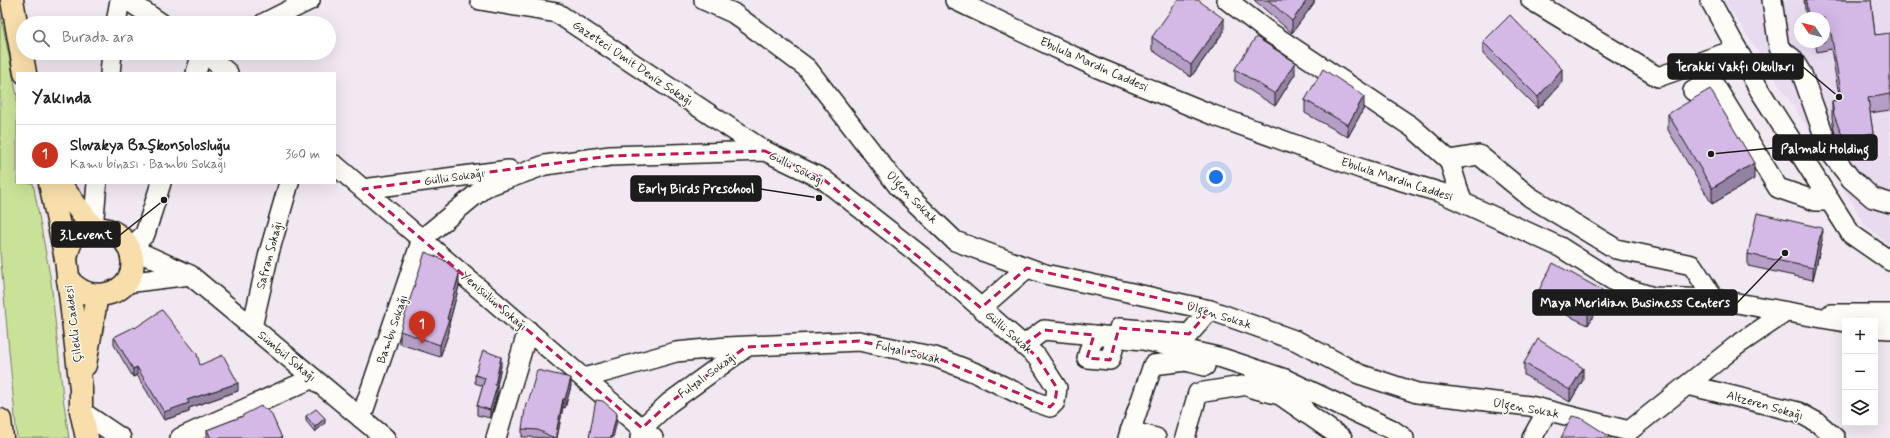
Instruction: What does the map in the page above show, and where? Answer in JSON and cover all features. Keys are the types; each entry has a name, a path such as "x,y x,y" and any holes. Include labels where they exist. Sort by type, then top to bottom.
{"main road":[{"path":"12,0 16,22"},
{"path":"23,60 25,72"},
{"name":"Çilekli Caddesi","path":"50,184 66,259 81,390 81,412 87,438"},
{"path":"60,184 93,228"},
{"path":"66,259 67,250 74,238 85,230 93,228 113,231 120,236 130,248 132,254 132,268 126,283 110,294 97,295 84,292 76,288 68,280"},
{"name":"Çilekli Caddesi","path":"81,390 97,295"},
{"path":"0,420 2,438"}],"street":[{"path":"117,16 120,0"},
{"path":"127,0 151,16"},
{"path":"278,16 310,0"},
{"name":"Gazeteci Ümit Deniz Sokağı","path":"487,0 557,13 765,151"},
{"name":"Ülgen Sokak","path":"704,0 733,14 807,68 898,186 954,241 1045,274 1210,310 1297,341 1359,374 1417,393 1530,406 1629,431 1736,346 1786,312"},
{"name":"Ebulula Mardin Caddesi","path":"955,0 1098,68 1213,114 1362,169 1442,193 1462,201 1560,247 1625,288 1653,297 1714,299 1842,321"},
{"path":"1227,0 1266,30 1412,127 1449,160 1462,201"},
{"path":"1530,0 1658,77 1738,49"},
{"path":"1710,0 1760,91 1851,234 1890,261"},
{"path":"1772,0 1779,48 1792,58 1802,74 1830,152 1851,179 1867,193 1873,198 1890,203"},
{"path":"110,72 111,60"},
{"path":"196,72 201,60"},
{"path":"212,60 227,72"},
{"path":"1692,91 1712,81 1778,188 1816,201 1830,201"},
{"name":"Güllü Sokağı","path":"363,189 610,156 765,151 823,179 925,259 982,308"},
{"path":"1449,160 1479,155 1530,197 1616,249 1692,265 1714,299"},
{"name":"Güllü Sokağı","path":"422,239 485,187 545,165"},
{"name":"Yenisülün Sokağı","path":"336,166 584,378 645,435"},
{"path":"93,228 97,184"},
{"path":"130,248 145,234 161,184"},
{"name":"Safran Sokağı","path":"252,327 269,253 288,184"},
{"path":"1851,234 1890,253"},
{"name":"Bambu Sokağı","path":"361,418 422,239"},
{"name":"Sümbül Sokağı","path":"130,248 190,275 385,438"},
{"path":"982,308 1027,268"},
{"path":"126,283 190,275"},
{"name":"Güllü Sokak","path":"982,308 1031,351"},
{"path":"1031,351 1044,330 1094,335 1087,358 1110,360 1119,328 1189,334 1210,310"},
{"path":"1805,314 1890,314"},
{"path":"1878,328 1890,329"},
{"path":"496,438 528,330"},
{"path":"1117,337 1143,340 1222,358 1285,379 1391,430 1404,438"},
{"name":"Fulyalı Sokak","path":"746,347 860,341 935,357 976,373 1036,402 1050,407 1055,402 1057,388 1031,351"},
{"name":"Fulyalı Sokağı","path":"584,378 676,352 746,347"},
{"name":"Fulyalı Sokağı","path":"645,435 669,403 746,347"},
{"path":"1156,438 1129,435 1153,364 1186,361 1264,382"},
{"path":"180,438 313,378"},
{"path":"1185,438 1198,393 1285,379"},
{"path":"1285,379 1307,414"},
{"name":"Altzeren Sokağı","path":"1688,385 1798,412 1818,423 1835,438"},
{"path":"1242,386 1280,395 1342,438"},
{"path":"1532,438 1547,411"},
{"path":"81,412 121,438"}],"highlighted area":[{"path":"765,151 823,179 981,308 1027,268 1210,310 1189,334 1119,328 1110,360 1087,358 1094,335 1044,330 1024,345 1037,357 1057,388 1055,402 1050,407 935,357 859,341 746,347 669,403 642,428 363,189 610,156"}],"shaded area":[{"path":"1724,0 1890,0 1890,245 1865,225 1824,153"}],"green space":[{"path":"0,11 16,91 16,184 33,184 51,281 63,397 69,438 17,438 0,252"}],"building":[{"path":"1178,0 1198,0 1224,19 1191,65 1152,37"},
{"path":"1268,0 1307,0 1292,21"},
{"path":"1806,0 1871,0 1875,35 1890,33 1890,94 1868,98 1873,133 1845,138 1840,131 1834,115 1832,101 1840,100 1839,93 1841,92 1830,33 1830,12 1807,12"},
{"path":"1510,15 1562,69 1538,97 1483,42"},
{"path":"1256,37 1295,62 1275,94 1235,69"},
{"path":"1323,69 1364,96 1348,125 1305,100"},
{"path":"1710,89 1754,163 1712,188 1668,114"},
{"path":"1757,213 1822,228 1813,268 1748,254"},
{"path":"425,252 444,260 459,274 447,319 449,319 440,345 400,331"},
{"path":"1553,263 1602,290 1588,313 1539,290"},
{"path":"162,310 197,354 200,365 223,355 238,383 187,400 189,403 164,412 137,367 133,369 114,337 134,327 135,328"},
{"path":"1538,339 1583,368 1570,390 1524,363"},
{"path":"483,350 501,357 495,385 497,386 490,410 477,406 485,378 475,375"},
{"path":"537,370 571,378 565,399 563,399 555,438 538,430 522,429 526,403 528,403"},
{"path":"596,400 603,401 617,413 611,438 589,438"},
{"path":"261,406 271,413 282,438 211,438 207,430 243,416"},
{"path":"316,409 325,418 315,427 306,416"},
{"path":"1572,416 1581,418 1612,438 1561,438"}],"place":[{"name":"Terakki Vakfı Okulları","path":"1839,97"},
{"name":"Palmali Holding","path":"1711,154"},
{"name":"Early Birds Preschool","path":"819,198"},
{"name":"3.Levent","path":"164,200"},
{"name":"Maya Meridian Business Centers","path":"1785,253"},
{"name":"Slovakya Başkonsolosluğu","path":"422,344"}]}
